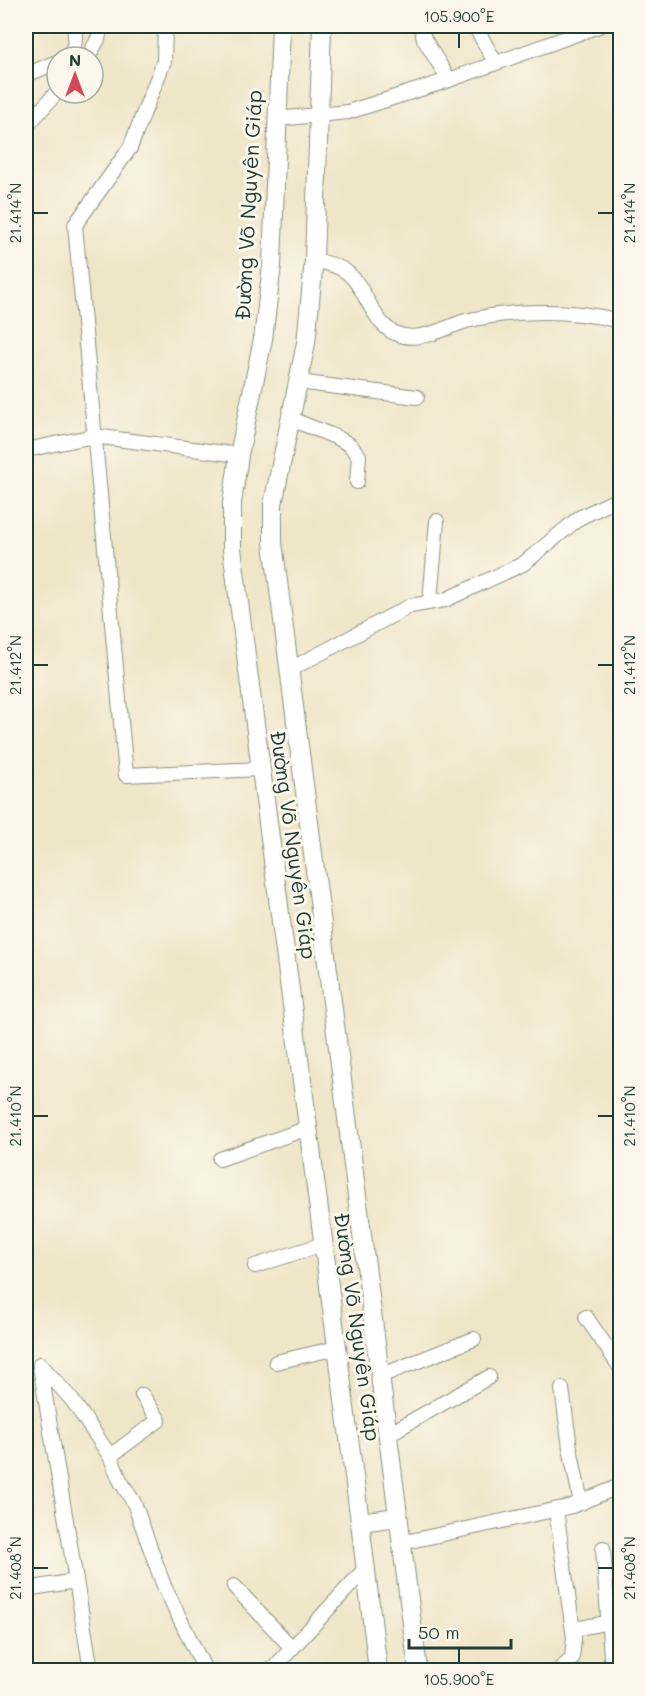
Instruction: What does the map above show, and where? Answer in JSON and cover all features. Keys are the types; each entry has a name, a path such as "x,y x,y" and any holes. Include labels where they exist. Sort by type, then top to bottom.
{"main road":[{"name":"Đường Võ Nguyên Giáp","path":"281,26 271,276 263,339 238,455 232,503 232,549 378,1671"},
{"name":"Đường Võ Nguyên Giáp","path":"322,26 314,260 306,343 273,504 273,534 418,1671"},
{"path":"360,1522 398,1517"}],"street":[{"path":"74,26 75,45"},
{"path":"95,45 101,26"},
{"path":"165,26 164,61 130,148 75,225 126,776 261,769"},
{"path":"421,26 424,39 449,80"},
{"path":"475,26 495,62"},
{"path":"277,119 348,112 449,80 599,26"},
{"path":"26,75 45,67"},
{"path":"26,128 46,105"},
{"path":"314,260 335,265 348,273 358,284 378,319 393,332 403,336 416,337 493,316 528,313 594,315 621,321"},
{"path":"298,382 417,397"},
{"path":"291,419 350,445 359,456 357,482"},
{"path":"26,450 94,436 238,455"},
{"path":"289,670 410,606 454,597 523,564 579,518 621,498"},
{"path":"430,601 437,521"},
{"path":"220,1159 308,1128"},
{"path":"255,1266 323,1244"},
{"path":"586,1317 608,1345 621,1367"},
{"path":"380,1376 474,1339"},
{"path":"276,1362 337,1348"},
{"path":"91,1671 40,1364 72,1400 110,1456 120,1480 134,1503 164,1586 205,1671"},
{"path":"387,1435 489,1377"},
{"path":"562,1389 570,1448 581,1503"},
{"path":"110,1456 159,1420 142,1395"},
{"path":"401,1543 556,1510 581,1503 621,1486"},
{"path":"556,1510 574,1629 572,1659 559,1671"},
{"path":"603,1548 612,1671"},
{"path":"268,1671 365,1569"},
{"path":"26,1589 76,1581"},
{"path":"234,1586 292,1648"},
{"path":"574,1629 604,1623"}]}
